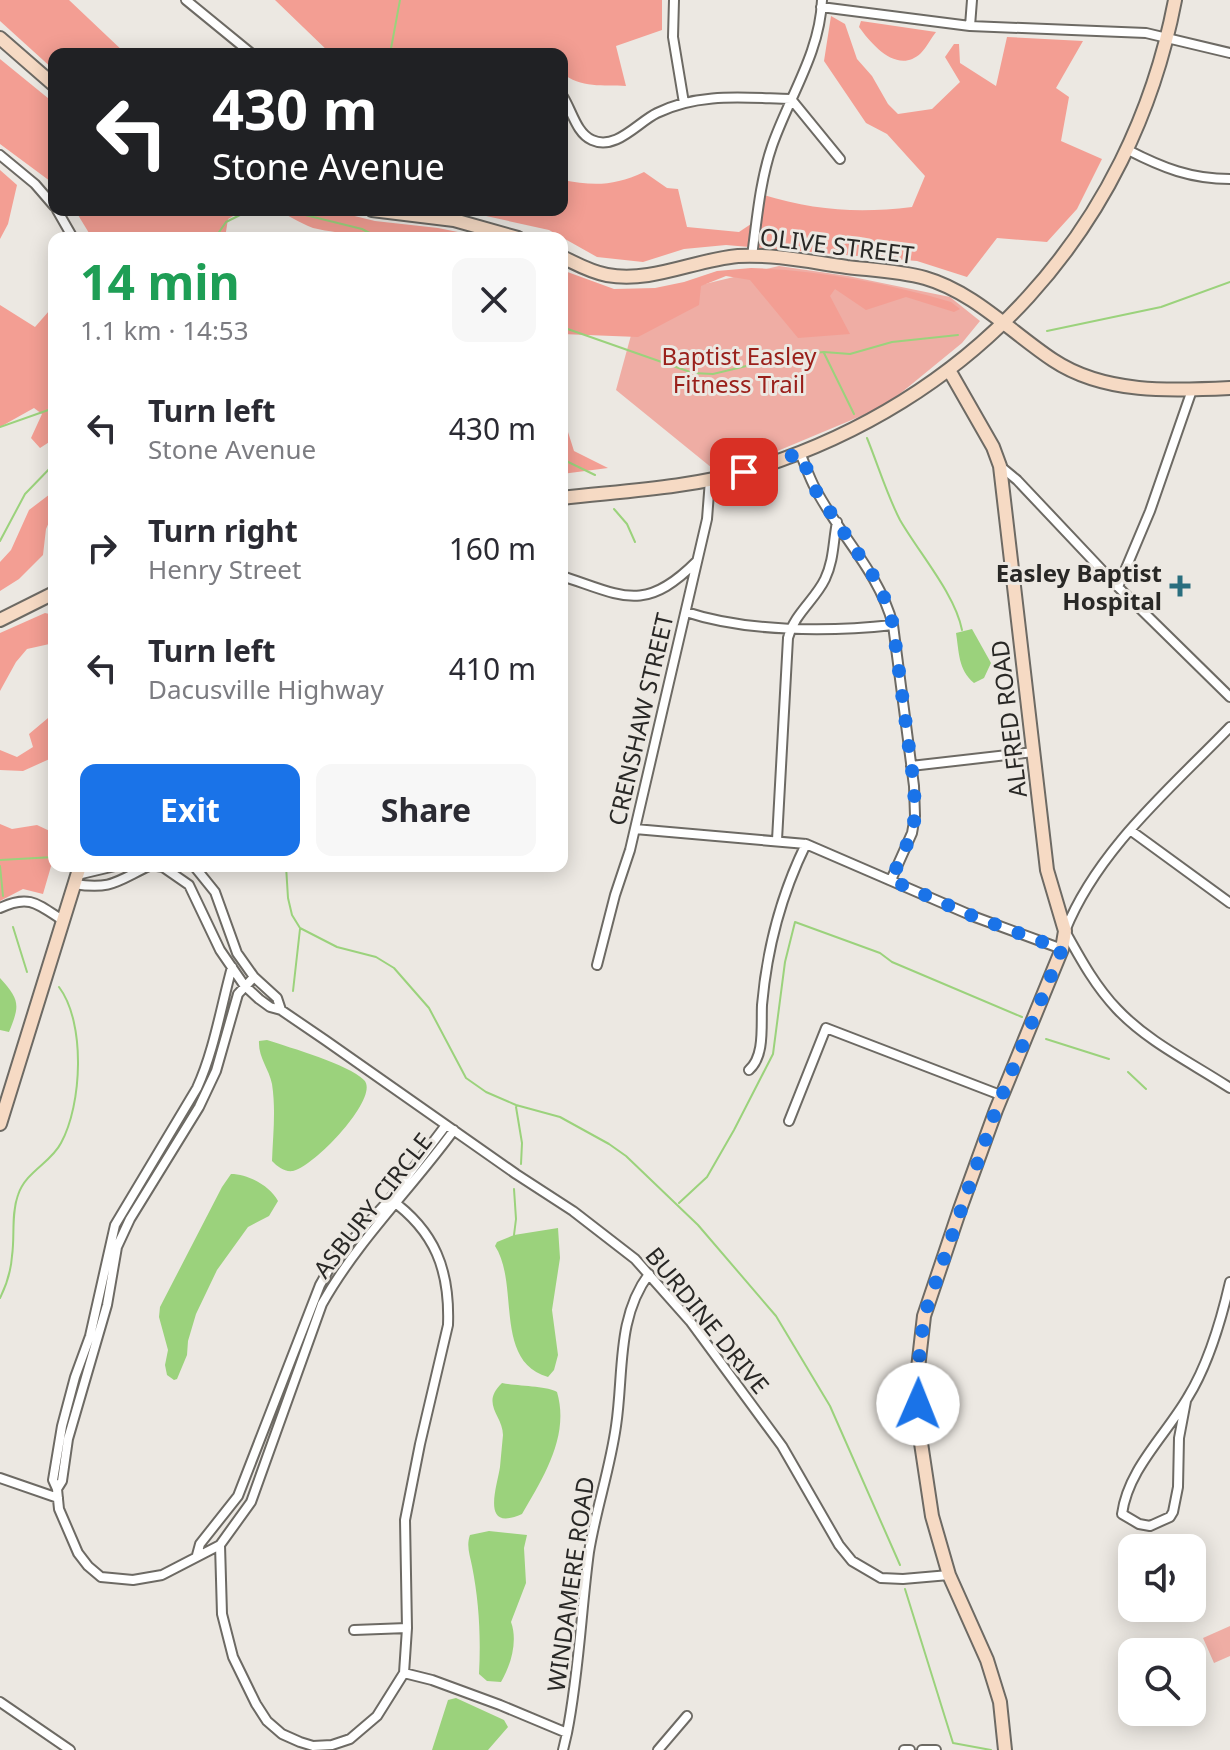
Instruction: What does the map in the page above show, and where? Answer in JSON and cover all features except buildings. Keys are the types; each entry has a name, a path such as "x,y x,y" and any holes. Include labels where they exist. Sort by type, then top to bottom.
{"street":[{"path":"186,0 245,48"},
{"path":"674,0 673,37 684,103"},
{"path":"970,26 972,0"},
{"path":"568,497 710,480 744,472 800,453 901,404 949,370 1004,323 1080,233 1100,203 1141,122 1168,37 1175,0"},
{"path":"752,256 761,189 771,149 813,53 822,4 970,26 1146,33 1230,53"},
{"path":"0,38 48,80"},
{"path":"568,107 582,134 595,142 610,142 655,114 684,103 723,97 791,99 840,159"},
{"path":"1128,150 1200,179 1230,179"},
{"path":"0,155 35,184 48,200"},
{"path":"421,216 454,220 497,232"},
{"name":"OLIVE STREET","path":"568,260 591,271 626,277 648,276 703,262 765,255 926,278 973,301 1054,361 1087,378 1108,384 1192,390 1230,388"},
{"name":"ALFRED ROAD","path":"949,370 993,447 1000,466 1047,870 1065,931"},
{"path":"1118,587 1150,511 1192,390"},
{"path":"800,453 816,491 876,580 893,625 911,766 914,826 891,880"},
{"path":"1000,466 1230,697"},
{"name":"CRENSHAW STREET","path":"597,965 635,829 686,612 707,519 710,480"},
{"path":"777,840 782,721 791,627 825,580 832,562 837,522"},
{"path":"568,578 625,597 643,596 673,582 697,561"},
{"path":"0,620 48,596"},
{"path":"686,612 724,623 839,629 893,625"},
{"path":"1005,1750 1000,1702 987,1660 949,1575 927,1487 917,1377 924,1316 960,1209 1062,949 1072,913 1130,830 1230,727"},
{"path":"911,766 1034,752"},
{"path":"635,829 806,844 975,917 1062,949"},
{"path":"1130,830 1230,903"},
{"path":"749,1070 758,1055 768,950 791,875 806,844"},
{"path":"0,1124 77,875 96,888 114,885 138,872"},
{"name":"BURDINE DRIVE","path":"170,872 189,885 220,950 244,985 270,1007 281,1010 607,1235 649,1274 690,1321 782,1446 839,1545 852,1561 881,1578 949,1575"},
{"name":"BURDINE DRIVE","path":"199,872 215,892 237,953 254,977 277,998 281,1010"},
{"path":"0,908 24,900 33,901 62,920"},
{"path":"1065,931 1095,982 1117,1009 1159,1043 1230,1088"},
{"name":"ASBURY CIRCLE","path":"232,967 210,1046 211,1069 115,1225 109,1265 109,1295 53,1480 59,1509 78,1553 101,1577 133,1580 162,1575 220,1545 251,1502 318,1302 450,1128"},
{"path":"244,985 254,977"},
{"name":"ASBURY CIRCLE","path":"64,1438 63,1418 90,1336 98,1293 109,1265 132,1217 197,1111 238,994 244,985"},
{"path":"789,1121 826,1028 1003,1096"},
{"path":"187,1104 197,1111"},
{"path":"144,1175 153,1182"},
{"path":"220,1545 222,1614 233,1657 267,1721 282,1734 313,1746 332,1745 350,1739 377,1716 404,1673 407,1628 405,1520 446,1338 449,1308 442,1273 429,1235 393,1201"},
{"path":"123,1211 132,1217"},
{"name":"WINDAMERE ROAD","path":"404,1673 500,1705 567,1733 575,1695 591,1543 616,1431 625,1333 631,1307 649,1274"},
{"path":"1186,1401 1179,1438 1178,1487 1173,1512 1170,1517 1150,1526 1139,1524 1122,1514 1126,1495 1147,1456 1186,1401 1210,1349 1230,1282"},
{"path":"98,1293 109,1295"},
{"name":"ASBURY CIRCLE","path":"197,1555 200,1544 238,1496 303,1344"},
{"path":"75,1377 85,1380"},
{"path":"63,1418 73,1421"},
{"path":"256,1456 266,1460"},
{"path":"0,1478 58,1493"},
{"path":"354,1630 407,1628"},
{"path":"0,1702 70,1750"},
{"path":"658,1750 687,1716"},
{"path":"563,1750 567,1733"},
{"path":"904,1750 910,1750"},
{"path":"922,1750 936,1750"}],"green space":[{"name":"Baptist Easley Fitness Trail","path":"779,266 848,276 950,297 980,321 962,343 885,406 761,458 712,468 616,390 633,328 684,289"},
{"path":"1230,1626 1230,1656 1214,1663 1206,1638 1203,1638"}],"shaded area":[{"path":"0,0 69,0 120,48 48,48 48,65 0,21"},
{"path":"275,0 662,0 662,30 616,46 626,86 584,83 569,78 568,48 325,48"},
{"path":"831,16 845,24 857,59 898,114 932,109 960,82 945,57 954,44 959,44 960,63 996,86 1007,37 1083,41 1056,88 1069,97 1061,141 1102,159 1077,209 1047,242 997,238 967,277 917,261 726,245 684,249 643,262 597,257 568,241 568,232 553,232 486,216 568,216 568,181 604,184 644,172 667,188 678,189 687,227 739,232 751,224 757,193 834,209 912,207 925,176 887,134 866,123 824,61"},
{"path":"861,21 936,32 921,53 903,61 878,49 859,27"},
{"path":"0,59 48,98 48,180 0,144"},
{"path":"0,170 17,185 8,224 0,239"},
{"path":"79,216 233,216 228,219 226,232 88,232"},
{"path":"288,216 355,216 458,232 336,232 313,228"},
{"path":"751,268 802,271 902,289 951,302 960,309 954,312 906,297 866,310 835,289 830,296 850,334 798,338 750,280 726,276 701,286 699,305 638,337 568,334 568,272 614,289 655,288 717,271"},
{"path":"0,305 35,327 48,312 48,443 40,448 31,438 42,414 34,408 0,427"},
{"path":"568,432 574,451 608,468 568,473"},
{"path":"48,496 48,524 43,555 19,579 0,591 0,562 11,550 29,510"},
{"path":"48,614 48,644 27,649 0,691 0,633"},
{"path":"972,629 991,663 984,678 974,683 962,666 956,633"},
{"path":"48,718 48,760 23,771 0,770 0,750 17,757 33,747 29,734"},
{"path":"0,824 12,829 37,825 48,830 49,872 43,894 23,889 0,901"},
{"path":"0,978 16,1003 9,1032 0,1030"},
{"path":"267,1040 345,1068 364,1080 367,1089 363,1101 342,1131 315,1158 293,1171 281,1169 272,1161 273,1094 259,1047 259,1041"},
{"path":"231,1174 258,1182 270,1190 278,1201 269,1216 248,1227 217,1270 196,1314 187,1355 174,1380 167,1375 165,1365 168,1350 159,1317 160,1307"},
{"path":"558,1228 560,1258 552,1310 558,1355 554,1370 548,1377 531,1368 520,1355 510,1320 502,1262 495,1246 497,1242 514,1235"},
{"path":"502,1383 553,1390 557,1392 560,1408 557,1440 546,1471 522,1514 509,1518 500,1517 494,1505 503,1435 493,1397"},
{"path":"489,1531 527,1535 524,1548 526,1583 511,1622 514,1637 512,1653 501,1682 487,1681 479,1674 478,1606 468,1547 470,1535"},
{"path":"456,1698 504,1720 508,1727 488,1750 432,1750 448,1700"}],"waterway":[{"path":"391,48 400,0"},
{"path":"219,232 226,222 238,216"},
{"path":"309,216 368,232"},
{"path":"1047,331 1161,307 1230,282"},
{"path":"568,329 693,373 713,374 792,355 824,352 850,354 892,342 958,335"},
{"path":"824,353 854,414"},
{"path":"0,427 48,410"},
{"path":"867,438 900,520 952,602 962,630"},
{"path":"568,462 595,475"},
{"path":"0,541 25,494 48,470"},
{"path":"614,509 627,524 635,542"},
{"path":"0,860 48,857"},
{"path":"0,866 3,896"},
{"path":"286,872 292,915 300,928 337,947 376,957 394,968 429,1008 466,1078 486,1092 516,1105 560,1117 609,1144 626,1156 698,1225 776,1316 830,1406 900,1565"},
{"path":"679,1203 707,1177 773,1054 785,962 795,922 880,953 892,962 1022,1017"},
{"path":"13,927 27,972"},
{"path":"293,991 300,929"},
{"path":"0,1298 11,1267 18,1195 27,1180 57,1150 73,1108 77,1086 77,1042 68,1002 59,987"},
{"path":"1046,1039 1109,1059"},
{"path":"1128,1072 1146,1089"},
{"path":"516,1107 522,1143 521,1164"},
{"path":"514,1189 514,1235"},
{"path":"905,1589 953,1743 991,1750"}],"place":[{"name":"Easley Baptist Hospital","path":"1180,586"}],"route":[{"path":"744,472 800,453 816,491 876,580 888,606 914,786 915,816 912,833 891,880 975,917 1062,949 996,1110 924,1316 917,1377 918,1404"}]}
